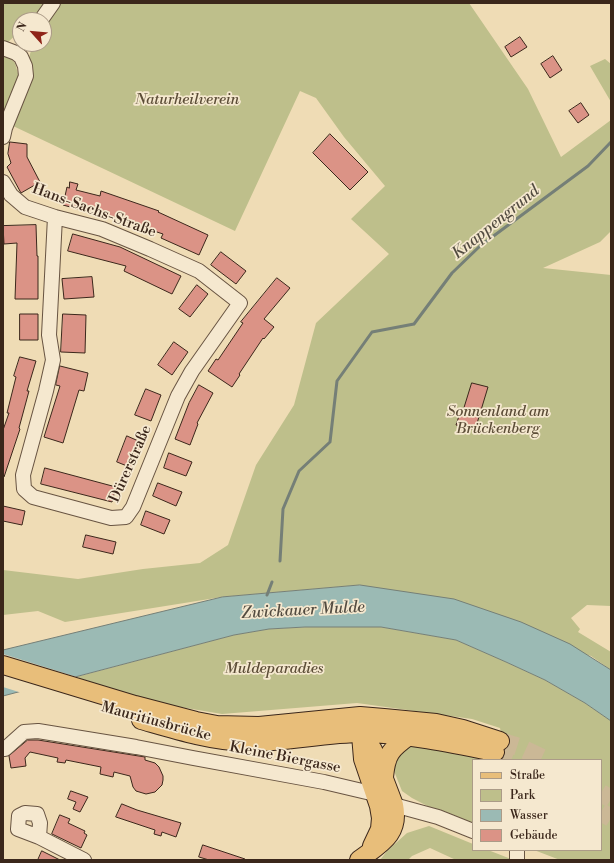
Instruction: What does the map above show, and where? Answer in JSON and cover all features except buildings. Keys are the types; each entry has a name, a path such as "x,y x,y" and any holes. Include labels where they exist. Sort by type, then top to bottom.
{"main road":[{"name":"Mauritiusbrücke","path":"3,665 135,706 196,721 238,726 280,724 360,725"},
{"name":"Mauritiusbrücke","path":"3,677 190,735 217,740 246,742 360,725"},
{"path":"436,724 463,729 498,747 409,736 360,725 436,724"},
{"path":"360,725 373,750 384,777 394,805 396,820 391,832 384,842 364,856"},
{"path":"360,725 363,759 381,811 381,823 378,836 364,856"},
{"path":"384,777 385,763 390,752 409,736"}],"street":[{"path":"47,12 53,3"},
{"path":"3,137 4,128 26,76 25,66 20,52"},
{"name":"Hans-Sachs-Straße","path":"3,182 11,195 25,207 55,217 102,229 199,271 240,303"},
{"name":"Dürerstraße","path":"55,217 49,335 52,366 23,475 24,489 33,497 111,518 126,517 133,507 178,396 192,371 240,303"},
{"name":"Kleine Biergasse","path":"5,749 24,732 38,731 136,746 191,758 324,782 375,794"},
{"path":"394,805 438,817 472,831"},
{"path":"39,837 84,860"}],"green space":[{"path":"3,3 48,3 42,12 12,12 12,38 6,44 5,52 15,63 19,77 3,114"},
{"path":"58,3 469,3 528,89 561,157 611,120 611,231 600,242 543,268 611,275 611,606 587,605 571,618 580,629 578,632 611,652 611,670 591,656 360,585 222,597 65,622 38,611 3,615 3,570 78,579 143,569 200,563 228,545 256,465 294,405 316,323 389,254 351,219 385,186 344,137 316,98 300,91 235,231 11,125 31,52 52,52 52,13"},
{"path":"605,59 611,64 611,102 590,66"},
{"name":"Muldeparadies","path":"305,627 381,627 456,640 545,680 585,703 611,721 611,860 560,860 537,851 602,851 602,759 472,759 472,826 437,811 402,791 394,771 394,765 403,747 415,744 502,737 500,728 472,719 357,703 222,714 168,705 76,677 234,635 269,629"},
{"path":"429,826 472,844 472,851 491,851 511,859 456,860 430,848 412,856 408,860 380,860 387,851 407,833"}],"water":[{"name":"Zwickauer Mulde","path":"360,585 454,599 521,622 570,644 611,670 611,721 585,703 545,680 456,640 381,627 305,627 269,629 234,635 3,696 3,650 222,597"}],"pier":[{"path":"3,654 80,678 22,693 3,687"}],"waterway":[{"name":"Knappengrund","path":"280,561 283,509 299,471 330,442 337,381 372,332 414,324 452,273 480,246 588,166 611,142"},
{"name":"Knappengrund","path":"267,595 272,582"}],"tunnel":[{"path":"500,741 519,747 545,759"},
{"path":"495,752 511,759"},
{"path":"602,794 611,799"},
{"path":"602,813 611,818"}],"tram line":[{"path":"3,811 3,842"}],"park label":[{"name":"Naturheilverein","path":"187,100"},
{"name":"Sonnenland am Brückenberg","path":"498,420"}]}
